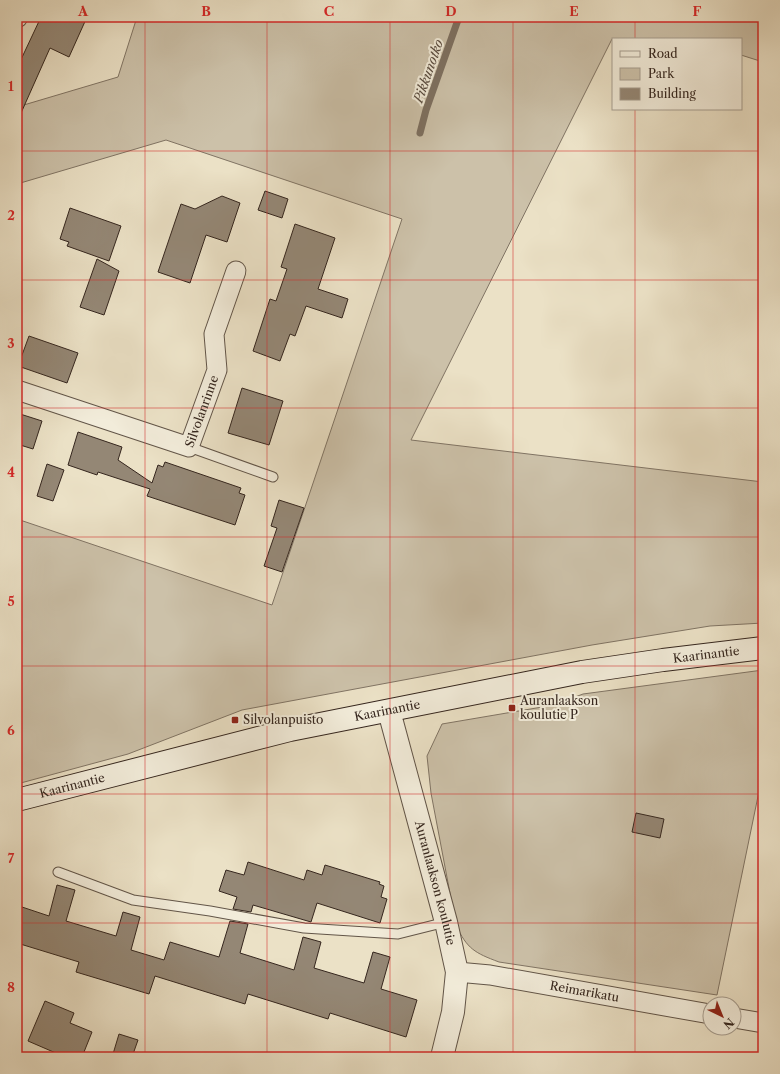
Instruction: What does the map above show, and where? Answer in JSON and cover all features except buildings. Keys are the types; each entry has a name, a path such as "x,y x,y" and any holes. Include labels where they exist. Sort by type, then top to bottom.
{"main road":[{"name":"Kaarinantie","path":"17,800 290,730 582,672 763,648"},
{"name":"Auranlaakson koulutie","path":"389,711 446,922 457,972 453,1012 442,1057"}],"street":[{"name":"Silvolanrinne","path":"17,390 188,447 217,370 214,334 236,271"},
{"name":"Reimarikatu","path":"457,972 490,975 702,1013"},
{"path":"742,1019 763,1023"}],"lane":[{"path":"188,447 273,477"},
{"path":"58,872 132,900 210,911 304,928 398,934 446,922"}],"green space":[{"path":"137,17 763,17 763,62 742,55 742,38 612,38 411,440 763,482 763,623 710,626 592,645 242,710 128,754 17,784 17,519 272,605 402,219 166,140 17,184 17,107 118,77"},
{"path":"763,670 763,772 717,995 499,962 478,953 468,945 456,925 431,793 427,756 442,724 554,705 583,694"}],"waterway":[{"name":"Pikkunotko","path":"420,133 426,110 459,17"}],"place":[{"name":"Auranlaakson koulutie P","path":"512,708"},
{"name":"Silvolanpuisto","path":"235,720"}]}
